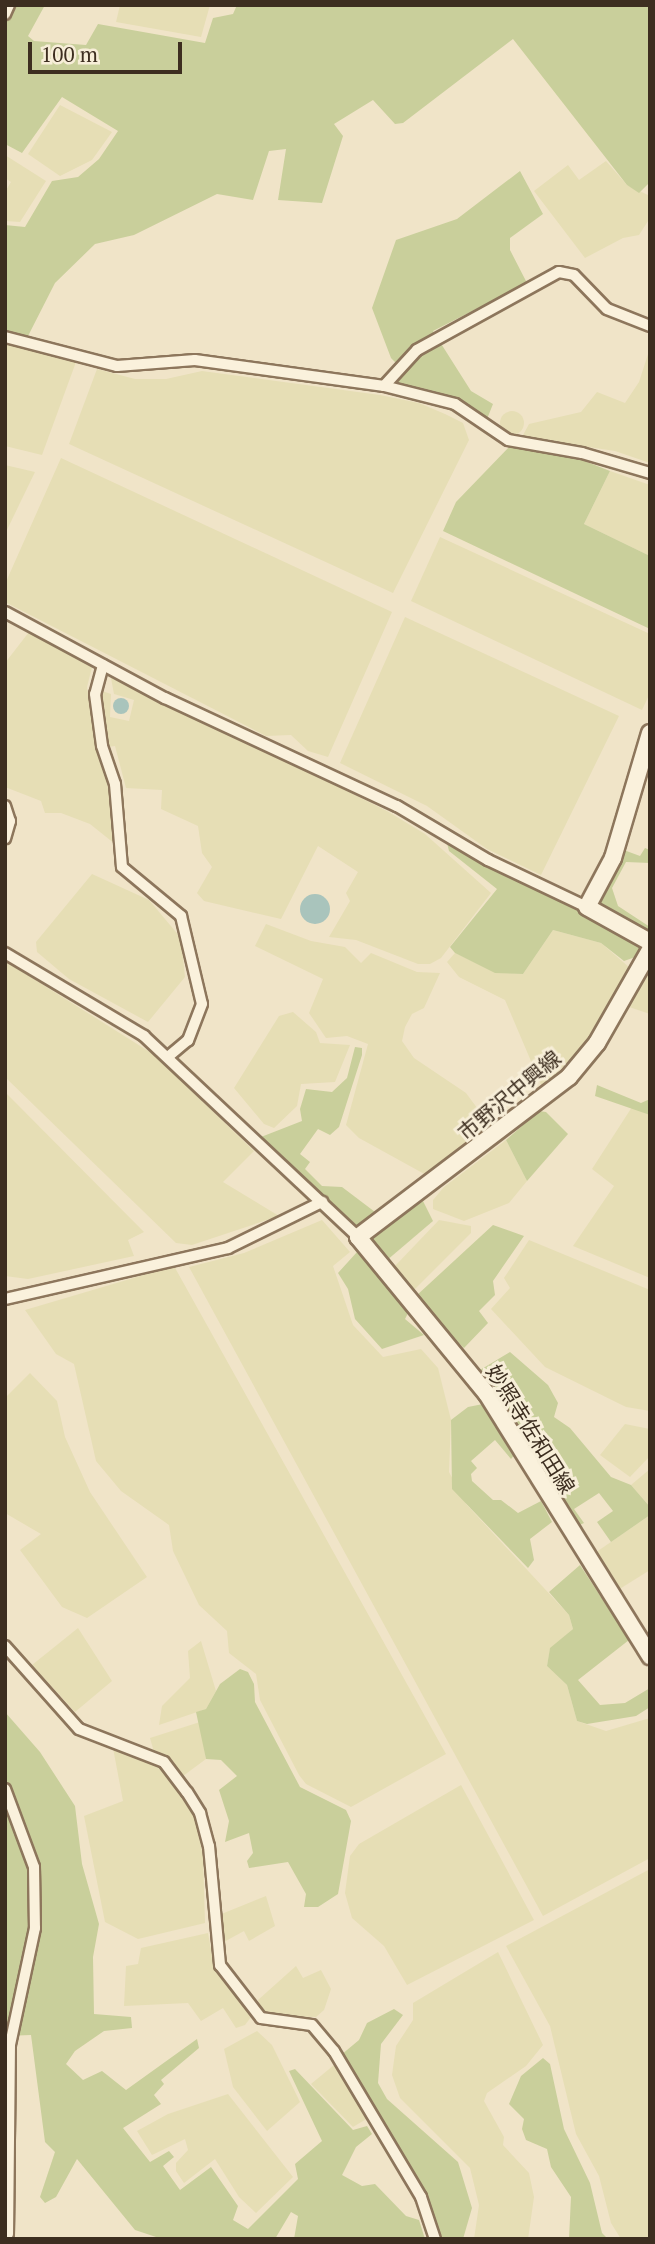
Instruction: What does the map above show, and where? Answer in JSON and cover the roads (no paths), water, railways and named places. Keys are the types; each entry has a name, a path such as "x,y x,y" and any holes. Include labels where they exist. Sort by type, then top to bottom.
{"main road":[{"path":"650,733 613,858 587,907 650,942"},
{"name":"市野沢中興線","path":"358,1237 569,1077 597,1043 650,950"},
{"name":"妙照寺佐和田線","path":"358,1237 487,1394 650,1657"}],"street":[{"path":"5,15 9,5"},
{"path":"384,386 417,349 559,272 574,275 607,309 650,326"},
{"path":"5,337 117,366 195,360 384,386 456,404 508,440 582,453 650,473"},
{"path":"5,612 103,665 397,806 488,860 587,907"},
{"path":"103,665 95,694 102,746 115,784 122,867 181,916 201,1004 188,1040 169,1057"},
{"path":"5,806 10,821 5,838"},
{"path":"5,953 144,1036 358,1237"},
{"path":"5,1299 228,1248 322,1202"},
{"path":"5,1646 79,1729 164,1762 187,1792 200,1813 209,1846 219,1965 261,2018 312,2025 334,2051 421,2197 435,2239"},
{"path":"5,1789 34,1867 35,1928 10,2045 8,2235"}],"water":[{"path":"118,698 124,698 129,706 127,712 118,714 113,709 113,703"},
{"path":"315,894 321,895 329,903 329,915 321,923 315,924 309,923 301,915 300,909 301,903 309,895"}]}
